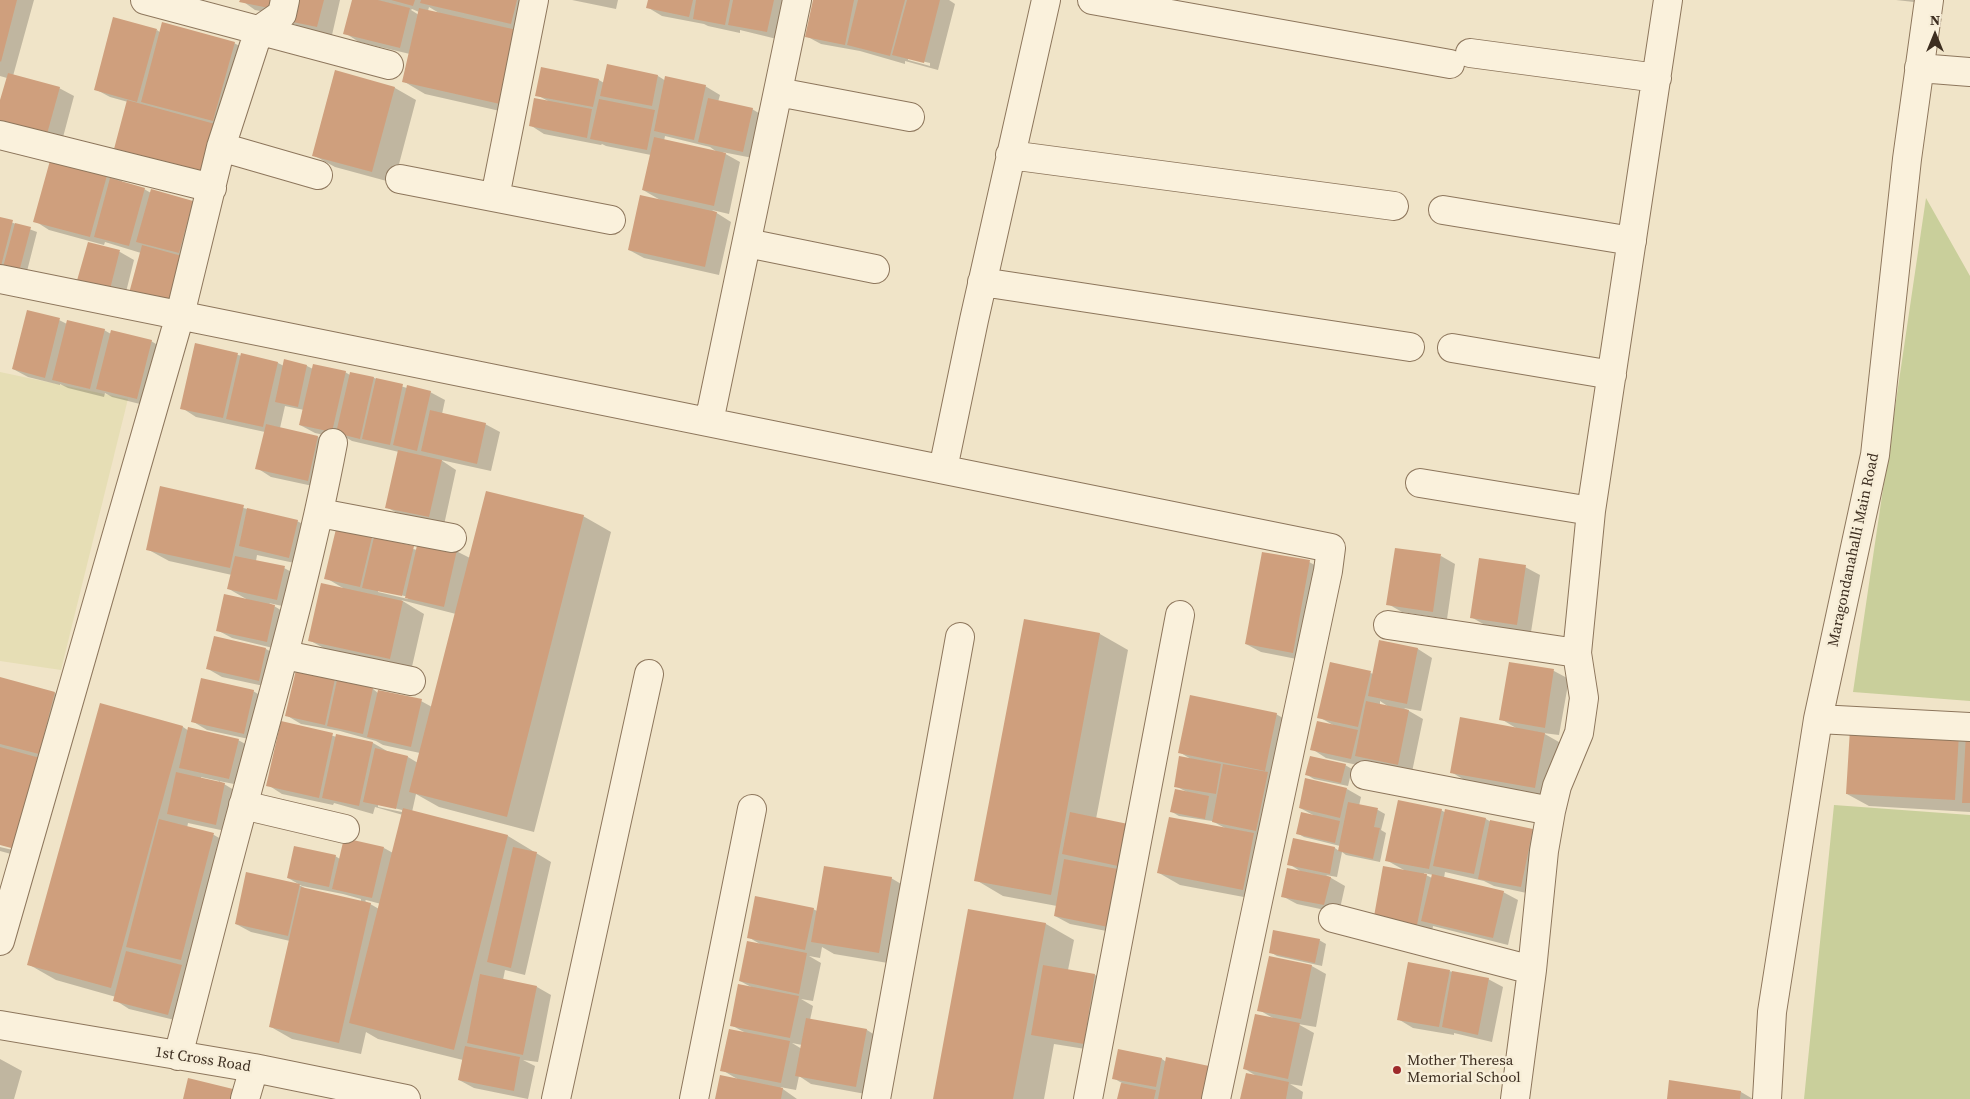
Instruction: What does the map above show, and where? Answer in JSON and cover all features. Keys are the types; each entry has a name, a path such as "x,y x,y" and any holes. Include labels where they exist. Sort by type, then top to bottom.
{"street":[{"path":"144,0 389,65"},
{"path":"0,941 180,315 221,147 259,30 282,14 285,0"},
{"path":"495,198 534,0"},
{"path":"709,422 797,0"},
{"path":"943,469 982,282 1046,0"},
{"path":"1092,0 1460,58 1656,78"},
{"path":"1514,1099 1532,970 1544,852 1551,811 1557,786 1579,733 1584,698 1577,652 1591,511 1668,0"},
{"name":"Maragondanahalli Main Road","path":"1768,1099 1772,1012 1818,719 1874,455 1907,159 1929,0"},
{"path":"1919,68 1970,72"},
{"path":"778,92 910,117"},
{"path":"0,135 212,188"},
{"path":"221,147 318,175"},
{"path":"1010,155 1394,206"},
{"path":"400,180 611,220"},
{"path":"1443,210 1632,240"},
{"path":"746,243 875,269"},
{"path":"0,279 1331,548 1324,590 1216,1099"},
{"path":"982,282 1410,347"},
{"path":"1452,348 1612,375"},
{"path":"178,1056 243,805 285,655 320,513 334,443"},
{"path":"1420,482 1591,511"},
{"path":"320,513 452,538"},
{"path":"1088,1099 1180,616"},
{"path":"1388,625 1577,652"},
{"path":"876,1099 960,637"},
{"path":"285,655 411,681"},
{"path":"556,1099 649,674"},
{"path":"1818,719 1970,727"},
{"path":"1365,775 1551,811"},
{"path":"243,805 345,829"},
{"path":"694,1099 752,810"},
{"path":"1333,918 1532,970"},
{"name":"1st Cross Road","path":"0,1025 254,1068 391,1098"},
{"path":"245,1099 254,1068"}],"shaded area":[{"path":"0,372 128,399 61,670 0,661"}],"green space":[{"path":"1926,198 1970,276 1970,701 1853,692"},
{"path":"1834,805 1970,815 1970,1099 1804,1099"}],"building":[{"path":"0,0 17,0 1,62 0,61"},
{"path":"240,0 276,0 274,9 239,2"},
{"path":"292,0 324,0 317,27 288,21"},
{"path":"352,0 378,0 410,8 400,48 343,34"},
{"path":"391,0 415,0 413,6"},
{"path":"421,0 517,0 511,24 420,3"},
{"path":"648,0 693,0 689,17 646,8"},
{"path":"696,0 730,0 725,25 693,19"},
{"path":"733,0 774,0 767,32 728,25"},
{"path":"813,0 854,0 845,45 805,37"},
{"path":"858,0 905,0 890,56 847,45"},
{"path":"907,0 940,0 924,63 892,55"},
{"path":"419,8 517,30 500,104 402,82"},
{"path":"113,17 157,29 137,102 94,90"},
{"path":"162,22 235,42 213,121 141,102"},
{"path":"607,64 658,75 652,106 600,96"},
{"path":"541,67 599,79 593,107 535,96"},
{"path":"335,70 395,87 372,172 312,156"},
{"path":"8,73 60,87 47,134 0,121 0,100"},
{"path":"665,76 706,85 694,140 654,131"},
{"path":"534,98 592,109 587,138 529,126"},
{"path":"708,98 753,108 743,152 698,142"},
{"path":"599,99 655,110 647,150 590,139"},
{"path":"127,100 215,124 202,172 114,149"},
{"path":"654,137 726,153 714,206 642,190"},
{"path":"51,157 108,172 90,237 33,222"},
{"path":"110,178 145,188 129,246 94,237"},
{"path":"151,189 193,201 179,253 136,242"},
{"path":"640,195 717,212 705,267 628,250"},
{"path":"0,217 13,220 1,266 0,266"},
{"path":"15,223 31,227 19,272 3,267"},
{"path":"88,242 120,250 109,293 76,284"},
{"path":"142,245 182,256 168,307 128,297"},
{"path":"27,310 60,318 45,378 12,369"},
{"path":"67,320 105,329 90,389 52,380"},
{"path":"111,330 152,340 137,399 96,389"},
{"path":"195,343 238,353 223,418 180,409"},
{"path":"241,353 278,362 263,427 226,419"},
{"path":"284,359 307,365 298,407 275,402"},
{"path":"313,364 346,371 332,432 299,425"},
{"path":"350,372 374,377 360,439 336,433"},
{"path":"376,378 403,384 390,445 362,439"},
{"path":"407,385 431,391 417,451 393,445"},
{"path":"430,410 486,423 477,464 421,451"},
{"path":"266,424 318,436 308,481 255,469"},
{"path":"398,450 442,460 429,517 385,508"},
{"path":"160,486 244,505 230,568 146,550"},
{"path":"486,491 584,515 507,817 409,792"},
{"path":"247,508 298,520 289,558 239,546"},
{"path":"336,529 372,537 360,587 324,579"},
{"path":"374,537 414,546 402,596 362,588"},
{"path":"418,541 457,550 444,607 405,598"},
{"path":"1395,548 1441,554 1433,612 1386,605"},
{"path":"1262,552 1310,560 1293,653 1245,644"},
{"path":"235,556 285,566 277,600 227,589"},
{"path":"1479,558 1526,565 1517,625 1470,618"},
{"path":"321,583 403,601 390,659 308,641"},
{"path":"224,594 275,605 267,642 216,631"},
{"path":"1024,619 1100,633 1051,895 974,881"},
{"path":"214,636 266,648 259,681 206,669"},
{"path":"1379,640 1418,648 1407,704 1368,696"},
{"path":"1330,662 1371,671 1358,727 1317,718"},
{"path":"1509,662 1554,669 1545,728 1499,720"},
{"path":"296,670 335,679 325,725 285,716"},
{"path":"0,677 55,692 39,754 0,744"},
{"path":"201,678 254,690 244,734 191,722"},
{"path":"337,680 373,688 363,734 327,726"},
{"path":"378,690 422,699 411,747 367,737"},
{"path":"1190,695 1277,713 1265,771 1178,753"},
{"path":"1366,701 1409,710 1398,765 1355,756"},
{"path":"100,703 183,726 111,988 27,965"},
{"path":"1460,717 1545,733 1535,788 1450,773"},
{"path":"281,721 333,733 319,798 266,786"},
{"path":"1317,721 1358,730 1351,759 1310,750"},
{"path":"188,727 239,739 229,779 179,768"},
{"path":"1850,729 1959,735 1955,800 1846,794"},
{"path":"336,734 373,742 359,806 322,798"},
{"path":"1966,734 1970,735 1970,803 1962,803"},
{"path":"0,747 40,758 15,849 0,845"},
{"path":"375,748 408,756 396,809 363,802"},
{"path":"1179,756 1221,764 1216,794 1174,787"},
{"path":"1310,756 1346,764 1341,783 1305,775"},
{"path":"1223,764 1268,772 1256,831 1212,822"},
{"path":"176,772 225,783 216,825 167,814"},
{"path":"1305,778 1347,788 1340,818 1299,808"},
{"path":"1175,789 1209,796 1205,819 1170,812"},
{"path":"1398,800 1442,809 1429,869 1385,861"},
{"path":"1348,802 1378,808 1374,827 1380,828 1373,859 1338,851"},
{"path":"403,808 508,835 454,1050 349,1023"},
{"path":"1445,809 1486,818 1474,874 1433,866"},
{"path":"1070,812 1128,824 1118,866 1062,854"},
{"path":"1301,812 1340,821 1335,843 1296,834"},
{"path":"1169,817 1254,833 1243,890 1157,873"},
{"path":"159,819 214,833 181,960 126,947"},
{"path":"1490,820 1533,829 1521,887 1478,879"},
{"path":"344,838 384,847 372,898 332,889"},
{"path":"1293,838 1335,847 1330,874 1287,865"},
{"path":"294,846 336,855 329,887 287,878"},
{"path":"513,847 537,852 511,968 487,962"},
{"path":"1064,859 1118,869 1108,927 1054,916"},
{"path":"824,866 892,877 879,953 811,942"},
{"path":"1383,866 1427,874 1416,930 1373,922"},
{"path":"1287,868 1331,877 1324,905 1281,897"},
{"path":"246,872 300,884 288,936 235,924"},
{"path":"1432,874 1504,891 1493,938 1421,921"},
{"path":"301,887 371,903 339,1043 269,1027"},
{"path":"755,896 814,908 805,950 747,938"},
{"path":"968,909 1046,923 1013,1099 933,1099"},
{"path":"1273,930 1320,939 1315,963 1269,953"},
{"path":"747,941 807,953 799,994 739,981"},
{"path":"126,951 182,965 168,1015 113,1001"},
{"path":"1269,956 1312,965 1301,1019 1257,1011"},
{"path":"1408,962 1450,970 1439,1027 1397,1020"},
{"path":"1043,965 1095,974 1084,1044 1031,1035"},
{"path":"1452,971 1489,978 1478,1035 1442,1027"},
{"path":"480,974 537,986 523,1055 467,1043"},
{"path":"738,984 799,996 790,1038 730,1026"},
{"path":"1255,1014 1300,1023 1288,1079 1243,1069"},
{"path":"806,1018 867,1029 856,1087 795,1076"},
{"path":"729,1029 790,1041 781,1083 720,1071"},
{"path":"465,1046 520,1057 514,1091 458,1080"},
{"path":"1118,1049 1162,1058 1156,1087 1112,1079"},
{"path":"1166,1057 1209,1066 1202,1099 1158,1099"},
{"path":"1246,1073 1289,1082 1286,1099 1240,1099"},
{"path":"720,1075 783,1088 781,1099 715,1099"},
{"path":"188,1078 233,1089 231,1099 183,1099"},
{"path":"1669,1080 1741,1091 1740,1099 1667,1099"},
{"path":"1121,1083 1156,1090 1154,1099 1117,1099"}],"place":[{"name":"Mother Theresa Memorial School","path":"1397,1070"}]}
